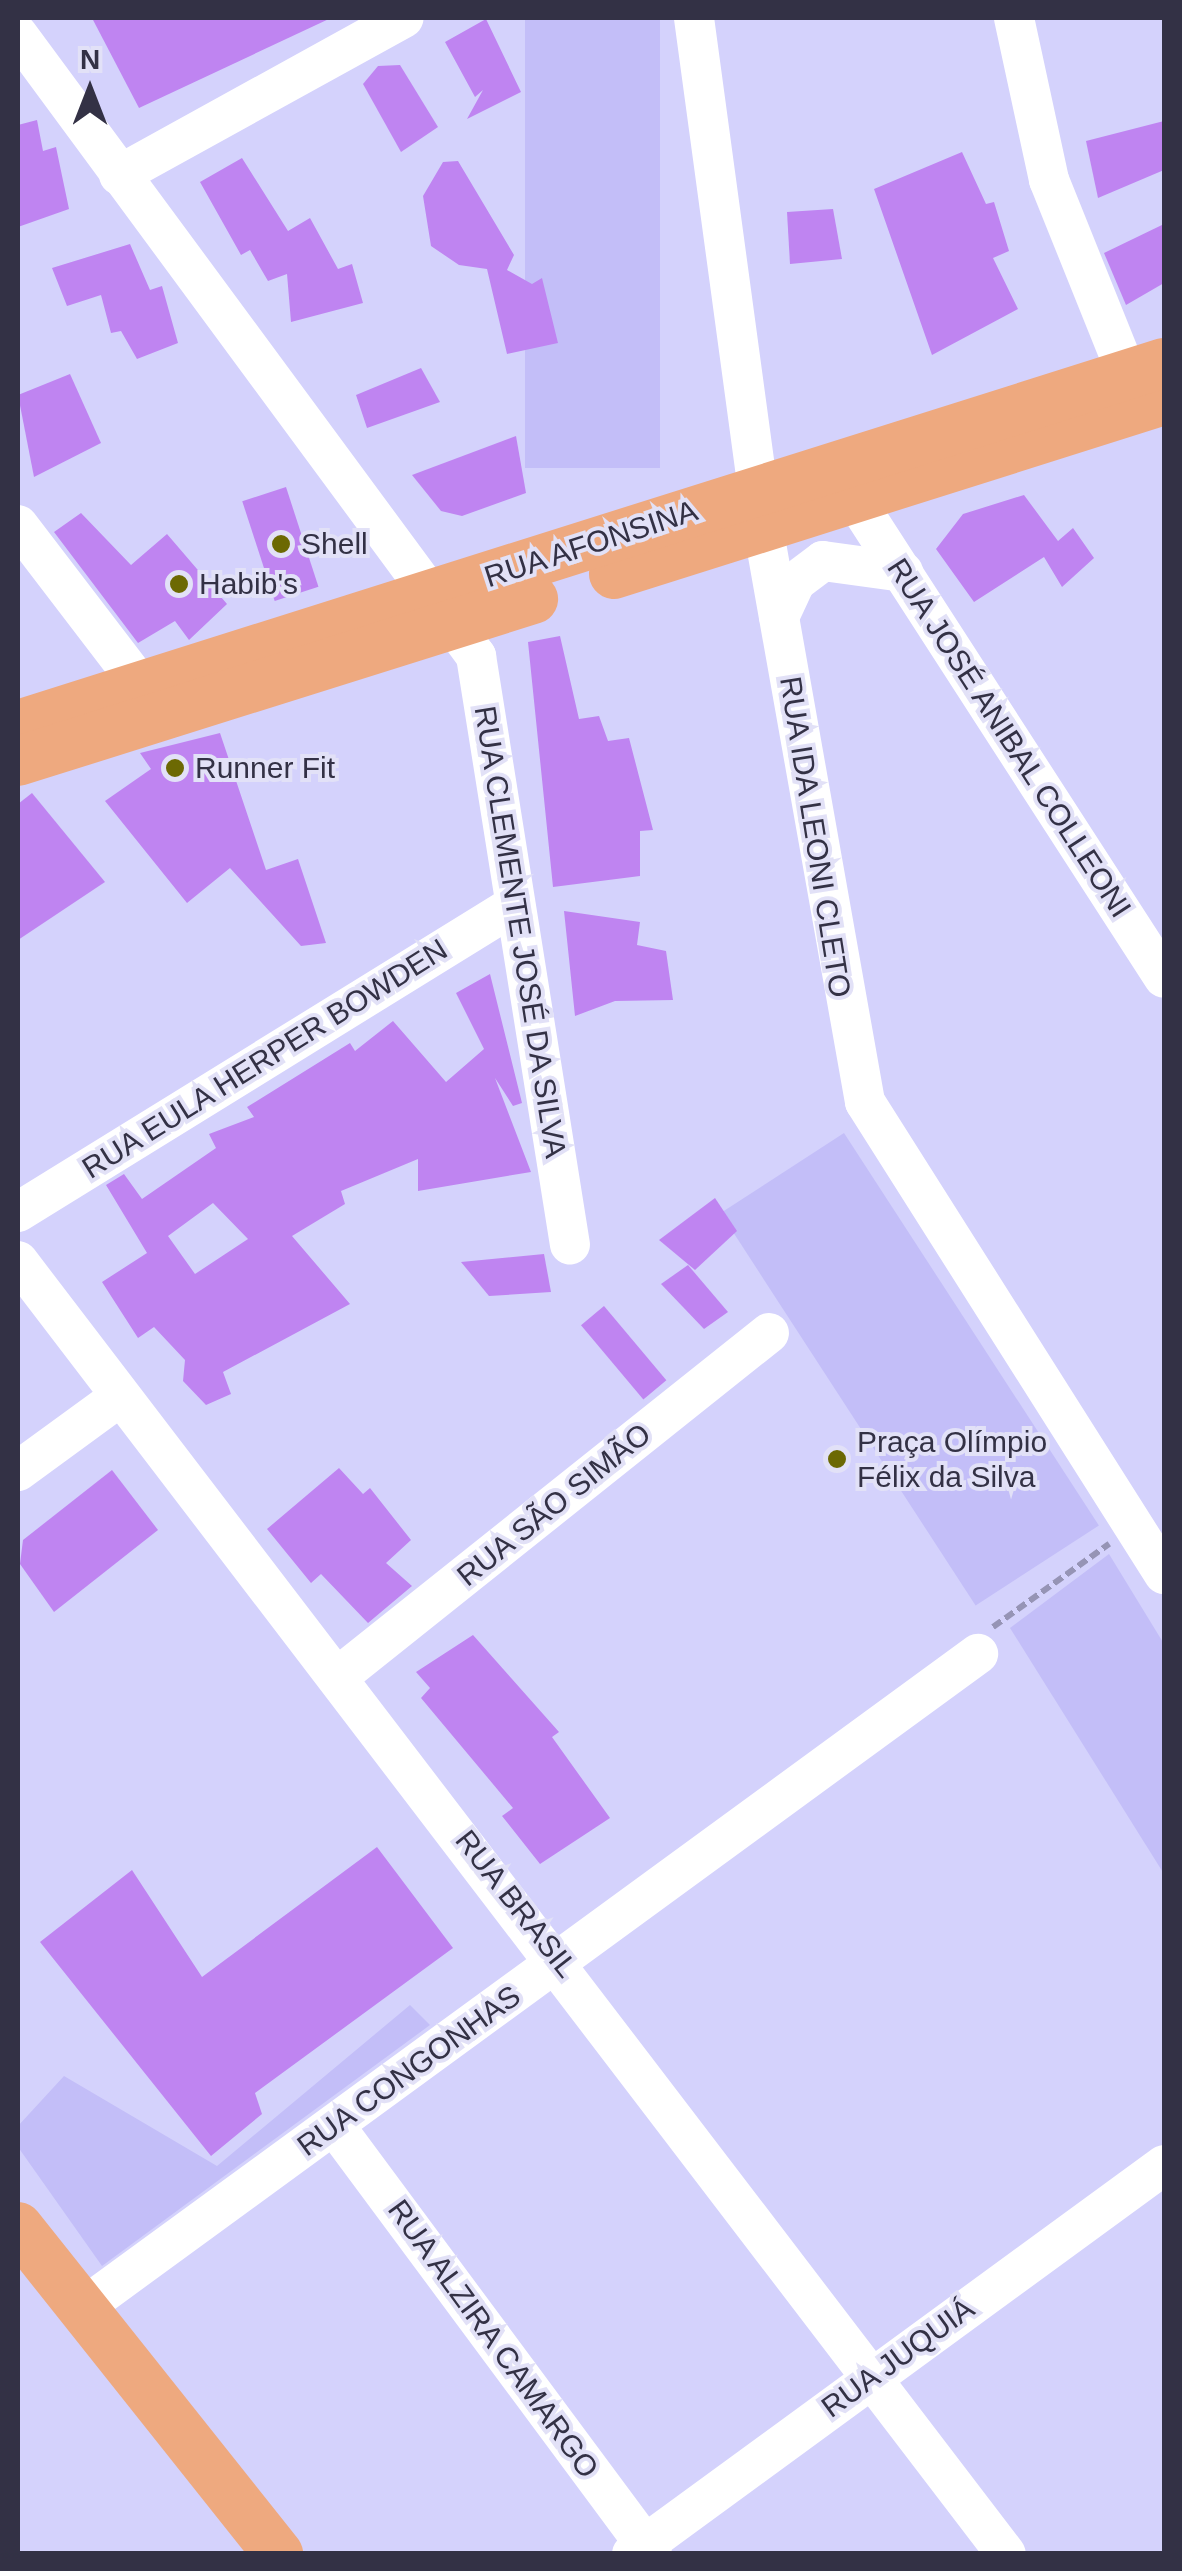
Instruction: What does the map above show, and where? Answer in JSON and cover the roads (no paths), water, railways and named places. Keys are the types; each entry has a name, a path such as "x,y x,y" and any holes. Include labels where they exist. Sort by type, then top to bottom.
{"main road":[{"name":"RUA AFONSINA","path":"18,761 445,610 762,508 1155,393"},
{"name":"RUA AFONSINA","path":"762,508 854,498 1155,393"},
{"name":"RUA AFONSINA","path":"18,725 140,686 445,610"},
{"path":"18,2227 278,2554"}],"street":[{"path":"119,176 403,18"},
{"name":"RUA IDA LEONI CLETO","path":"694,18 779,618 865,1102 1147,1531 1164,1574"},
{"path":"1014,18 1050,180 1155,393"},
{"name":"RUA CLEMENTE JOSÉ DA SILVA","path":"18,36 476,656 570,1245"},
{"name":"RUA JOSÉ ANIBAL COLLEONI","path":"854,498 1164,978"},
{"path":"18,526 140,686"},
{"path":"779,618 796,582 823,561 902,572"},
{"name":"RUA EULA HERPER BOWDEN","path":"18,1212 513,906"},
{"name":"RUA BRASIL","path":"18,1261 118,1398 561,1961 875,2374 1006,2554"},
{"name":"RUA SÃO SIMÃO","path":"338,1676 769,1333"},
{"path":"18,1471 118,1398"},
{"name":"RUA CONGONHAS","path":"81,2310 978,1654"},
{"name":"RUA ALZIRA CAMARGO","path":"334,2124 643,2550"},
{"name":"RUA JUQUIÁ","path":"643,2550 875,2374 1164,2165"}],"place":[{"name":"Shell","path":"281,544"},
{"name":"Habib's","path":"179,584"},
{"name":"Runner Fit","path":"175,768"},
{"name":"Praça Olímpio Félix da Silva","path":"837,1459"}]}
